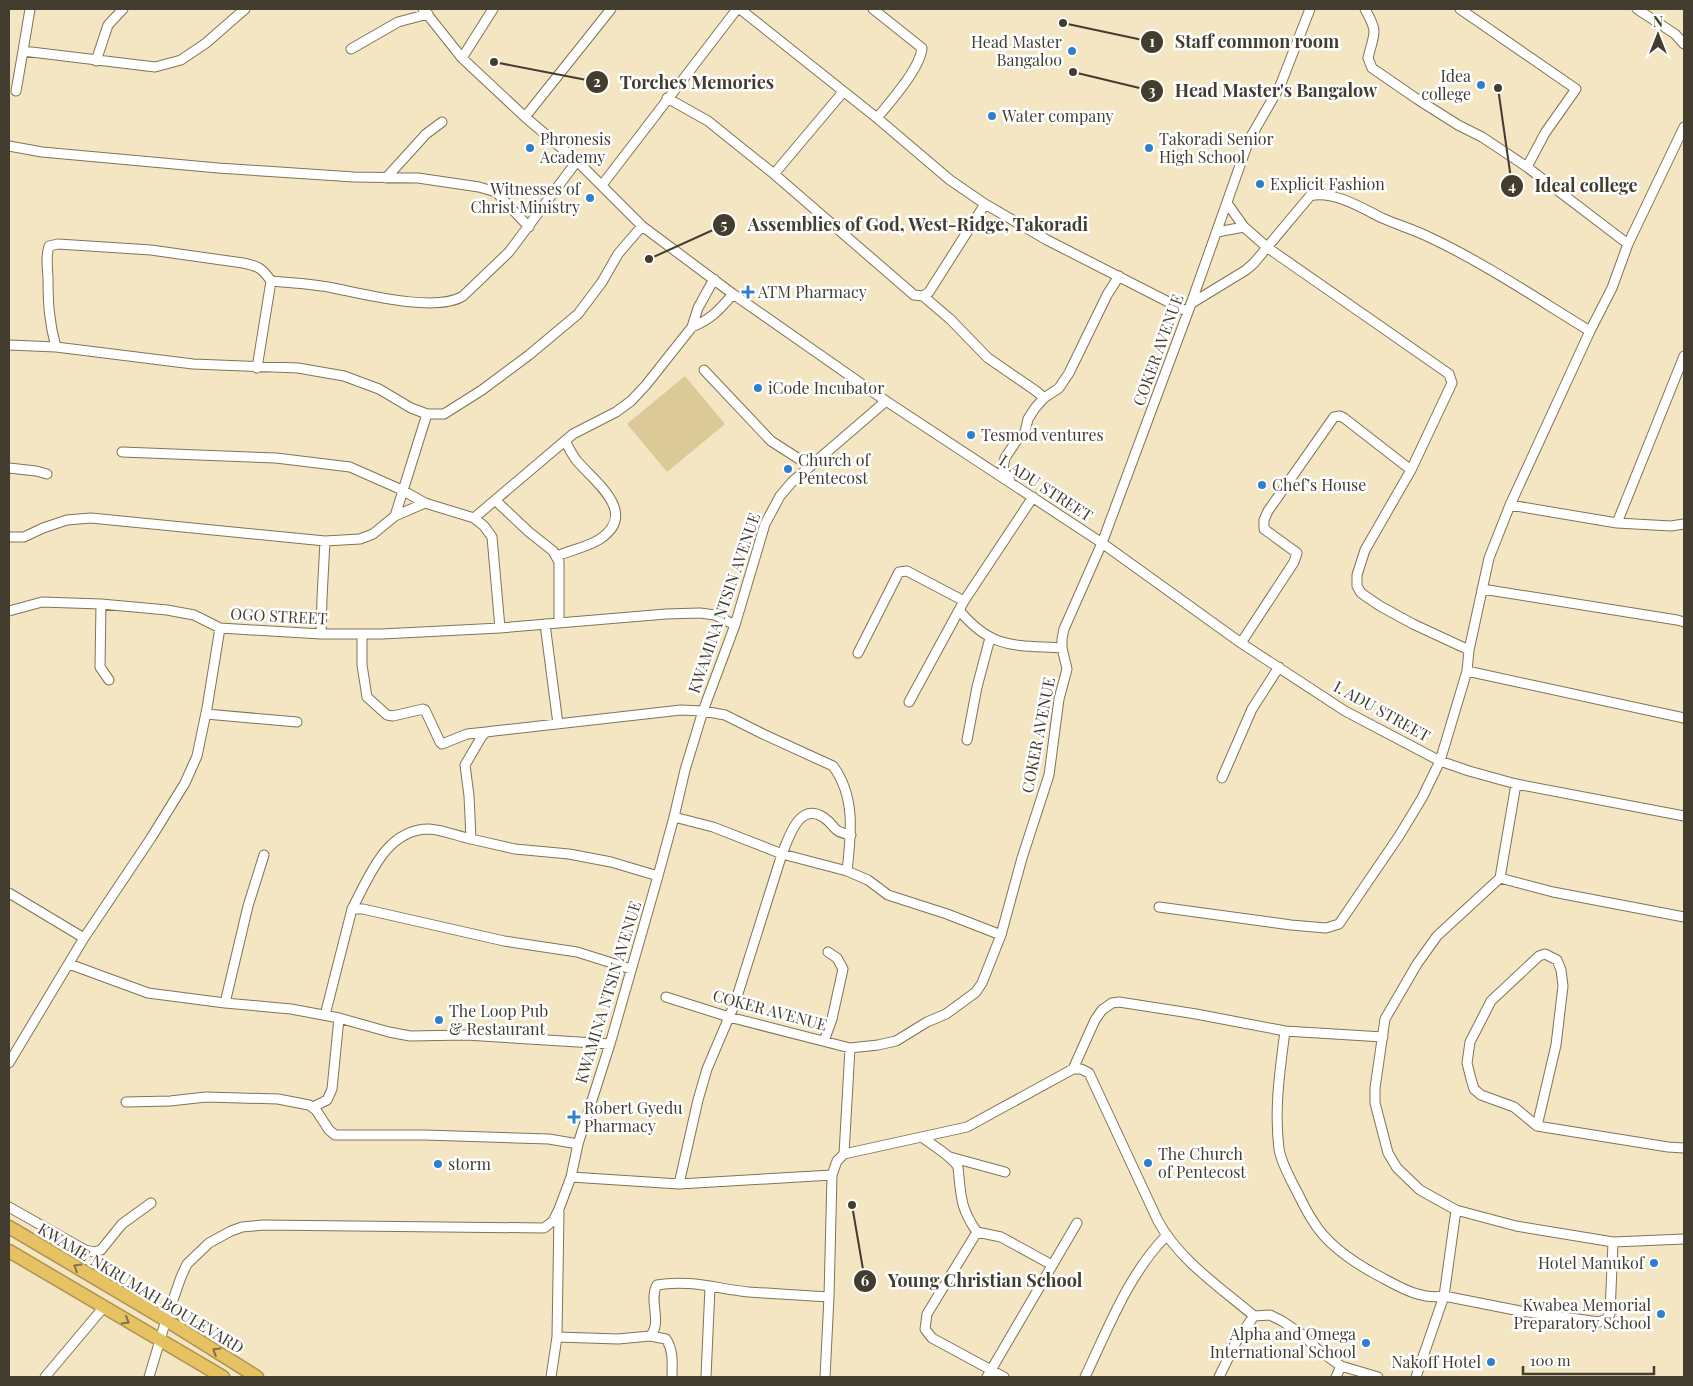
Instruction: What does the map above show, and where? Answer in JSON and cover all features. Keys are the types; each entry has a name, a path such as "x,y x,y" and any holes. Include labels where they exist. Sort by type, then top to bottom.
{"highway":[{"name":"KWAME NKRUMAH BOULEVARD","path":"9,1227 166,1320 257,1377"},
{"path":"9,1252 223,1377"}],"street":[{"path":"16,91 30,9"},
{"path":"96,61 108,26 123,9"},
{"path":"23,50 155,68 181,60 206,43 245,9"},
{"path":"462,58 493,9"},
{"path":"525,117 611,9"},
{"path":"602,185 667,98 738,9 877,118 950,180 986,204 1047,240 1119,276 1190,308 1246,270 1268,248 1310,196 1323,195 1348,201 1432,238 1590,331"},
{"path":"874,9 922,48 922,54 906,82 877,118"},
{"name":"COKER AVENUE","path":"666,997 850,1048 896,1041 961,1004 976,992 982,983 1001,935 1022,858 1049,775 1059,699 1067,669 1062,648 1064,630 1102,542 1190,308 1249,140 1280,86 1310,9"},
{"path":"1365,9 1375,26 1376,32 1368,58 1372,68 1417,99 1458,125 1482,137 1527,167 1628,244"},
{"path":"1460,9 1576,89 1545,133 1527,167"},
{"path":"1637,9 1675,34 1684,44"},
{"path":"351,49 398,22 426,12"},
{"name":"I. ADU STREET","path":"426,12 462,58 602,185 642,226 733,294 886,401 1102,542 1240,643 1345,711 1440,761 1516,784 1684,816"},
{"path":"774,174 843,92"},
{"path":"667,98 708,121 774,174 914,295 923,296 988,358 1044,398"},
{"path":"386,178 426,134 442,122"},
{"path":"1159,907 1326,928 1339,924 1399,836 1422,798 1440,761 1467,671 1469,650 1489,558 1510,505 1590,331 1612,288 1628,244 1684,127"},
{"path":"9,146 42,152 218,168 386,178 418,178 489,189 503,199 529,227"},
{"path":"271,281 331,288 414,302 444,303 456,301 509,252 577,162"},
{"path":"1227,202 1244,227 1268,248 1449,374 1452,378 1452,383 1411,470 1365,550 1357,586 1361,593 1380,606 1413,624 1469,650"},
{"path":"923,296 929,292 986,204"},
{"path":"9,345 56,347 193,364 257,368 298,368 344,376 378,389 411,408 427,414 444,414 482,390 529,356 578,314 602,282 618,254 642,226"},
{"path":"1217,232 1244,227"},
{"path":"56,347 48,306 47,254 49,246 58,244 151,250 243,263 256,266 265,272 271,281 257,368"},
{"path":"1010,482 1003,468 1005,458 1025,432 1028,419 1044,398 1059,388 1069,373 1107,295 1119,276"},
{"path":"474,518 573,434 616,412 631,401 692,327 698,308 714,279"},
{"path":"692,327 715,315 733,294"},
{"path":"1617,522 1684,356"},
{"path":"704,370 771,440 810,466"},
{"name":"KWAMINA NTSIN AVENUE","path":"149,1377 159,1340 187,1264 209,1243 231,1231 242,1227 263,1225 544,1228 553,1221 560,1209 571,1177 578,1144 610,1044 658,876 685,770 703,711 735,624 765,524 780,496 792,482 886,401"},
{"path":"395,516 427,414"},
{"path":"1240,643 1294,562 1297,553 1264,529 1264,520 1268,510 1334,417 1340,416 1344,418 1411,470"},
{"path":"557,556 600,539 610,531 616,516 614,506 606,492 575,459 565,441"},
{"path":"122,452 276,458 350,467 402,490 425,503 474,518 484,526 492,537 500,628"},
{"path":"9,468 47,474"},
{"path":"909,702 964,601 1033,497"},
{"path":"496,500 557,556 559,568 559,623"},
{"path":"9,537 24,538 42,528 68,520 90,518 325,541 360,539 373,534 395,516 425,503"},
{"path":"1510,505 1617,522 1671,526 1684,524"},
{"path":"321,634 325,541"},
{"path":"858,653 899,572 907,571 964,601"},
{"path":"1482,589 1684,622"},
{"path":"9,611 42,602 101,604 176,611 194,615 220,628"},
{"path":"101,604 100,667 109,680"},
{"path":"959,610 969,622 990,638 1012,645 1062,648"},
{"name":"OGO STREET","path":"9,1063 84,938 151,838 185,783 197,756 220,628 321,634 362,634 500,628 666,614 700,613 715,615 735,624"},
{"path":"545,624 558,724"},
{"path":"362,634 362,665 367,697 384,713 393,716 425,710 442,744 467,734 681,710 703,711 726,715 833,766 838,772 851,806 851,835 847,871"},
{"path":"967,740 977,687 990,638"},
{"path":"1222,778 1252,709 1279,667"},
{"path":"1467,671 1684,718"},
{"path":"206,714 297,722"},
{"path":"471,839 465,764 486,732"},
{"path":"1516,784 1500,878 1437,936 1417,964 1385,1019 1375,1088 1375,1103 1388,1153 1397,1168 1420,1190 1456,1210 1516,1226 1613,1242 1684,1239"},
{"path":"680,1184 698,1100 707,1069 736,1003 789,836 802,815 807,813 824,817 835,830 851,835"},
{"path":"674,817 712,827 782,854 847,871 868,880 888,895 947,914 1001,935"},
{"path":"325,1015 352,909 382,854 392,843 419,830 443,830 453,835 515,849 570,854 611,862 658,876"},
{"path":"225,1003 248,906 264,855"},
{"path":"1500,878 1553,892 1684,917"},
{"path":"9,893 84,938"},
{"path":"352,909 364,909 504,941 577,952 631,969"},
{"path":"824,1041 832,1019 843,969 837,958 828,952"},
{"path":"1536,1126 1556,1045 1563,986 1561,970 1557,960 1545,954 1539,956 1522,970 1491,1001 1470,1042 1468,1063 1474,1089 1481,1095 1514,1107 1536,1126 1668,1148 1684,1148"},
{"path":"69,964 148,993 291,1009 339,1018 388,1032 410,1036 466,1035 610,1044"},
{"path":"1073,1069 1095,1020 1102,1010 1112,1003 1119,1002 1180,1011 1285,1031 1383,1037"},
{"path":"313,1107 327,1100 332,1089 339,1018"},
{"path":"1285,1031 1277,1100 1279,1152 1313,1223 1333,1246 1368,1270 1401,1288 1424,1296 1434,1298 1444,1296 1520,1311 1599,1322 1606,1319 1610,1314 1613,1242"},
{"path":"844,1154 850,1048"},
{"path":"825,1377 832,1175 837,1161 844,1154 967,1127 1073,1069 1081,1069 1089,1073 1166,1236 1192,1263 1254,1316 1270,1315 1303,1335 1317,1349 1341,1366 1378,1377"},
{"path":"126,1102 170,1101 206,1097 278,1099 310,1104 329,1130 335,1135 549,1139 578,1144"},
{"path":"922,1137 937,1149 950,1156 1005,1172"},
{"path":"950,1156 958,1167 961,1204 968,1219 978,1232 1001,1237 1052,1265"},
{"path":"571,1177 680,1184 832,1175"},
{"path":"9,1207 85,1250 94,1252 100,1250 122,1224 151,1203"},
{"path":"551,1377 557,1337 560,1209"},
{"path":"1416,1377 1444,1296 1456,1210"},
{"path":"989,1374 1077,1222"},
{"path":"978,1232 927,1314 925,1330 932,1338 989,1374 1004,1377"},
{"path":"1085,1377 1127,1290 1154,1248 1166,1236"},
{"path":"650,1336 653,1333 655,1322 654,1291 657,1286 665,1284 829,1297"},
{"path":"706,1377 710,1287"},
{"path":"45,1377 103,1308"},
{"path":"1219,1377 1238,1338 1254,1316"},
{"path":"557,1337 618,1339 650,1336 666,1340 670,1345 673,1356 672,1377"},
{"path":"1336,1377 1341,1366"}],"shaded area":[{"path":"685,376 725,424 667,472 627,424"}],"place":[{"name":"Staff common room","path":"1063,23"},
{"name":"Head Master Bangaloo","path":"1072,51"},
{"name":"Torches Memories","path":"494,62"},
{"name":"Head Master's Bangalow","path":"1073,72"},
{"name":"Idea college","path":"1481,85"},
{"name":"Ideal college","path":"1498,88"},
{"name":"Water company","path":"992,116"},
{"name":"Phronesis Academy","path":"530,148"},
{"name":"Takoradi Senior High School","path":"1149,148"},
{"name":"Explicit Fashion","path":"1260,184"},
{"name":"Witnesses of Christ Ministry","path":"590,198"},
{"name":"Assemblies of God, West-Ridge, Takoradi","path":"649,259"},
{"name":"ATM Pharmacy","path":"748,292"},
{"name":"iCode Incubator","path":"758,388"},
{"name":"Tesmod ventures","path":"971,435"},
{"name":"Church of Pentecost","path":"788,469"},
{"name":"Chef’s House","path":"1262,485"},
{"name":"The Loop Pub & Restaurant","path":"439,1020"},
{"name":"Robert Gyedu Pharmacy","path":"574,1117"},
{"name":"The Church of Pentecost","path":"1148,1163"},
{"name":"storm","path":"438,1164"},
{"name":"Young Christian School","path":"852,1205"},
{"name":"Hotel Manukof","path":"1654,1263"},
{"name":"Kwabea Memorial Preparatory School","path":"1661,1314"},
{"name":"Alpha and Omega International School","path":"1366,1343"},
{"name":"Nakoff Hotel","path":"1491,1362"}]}
